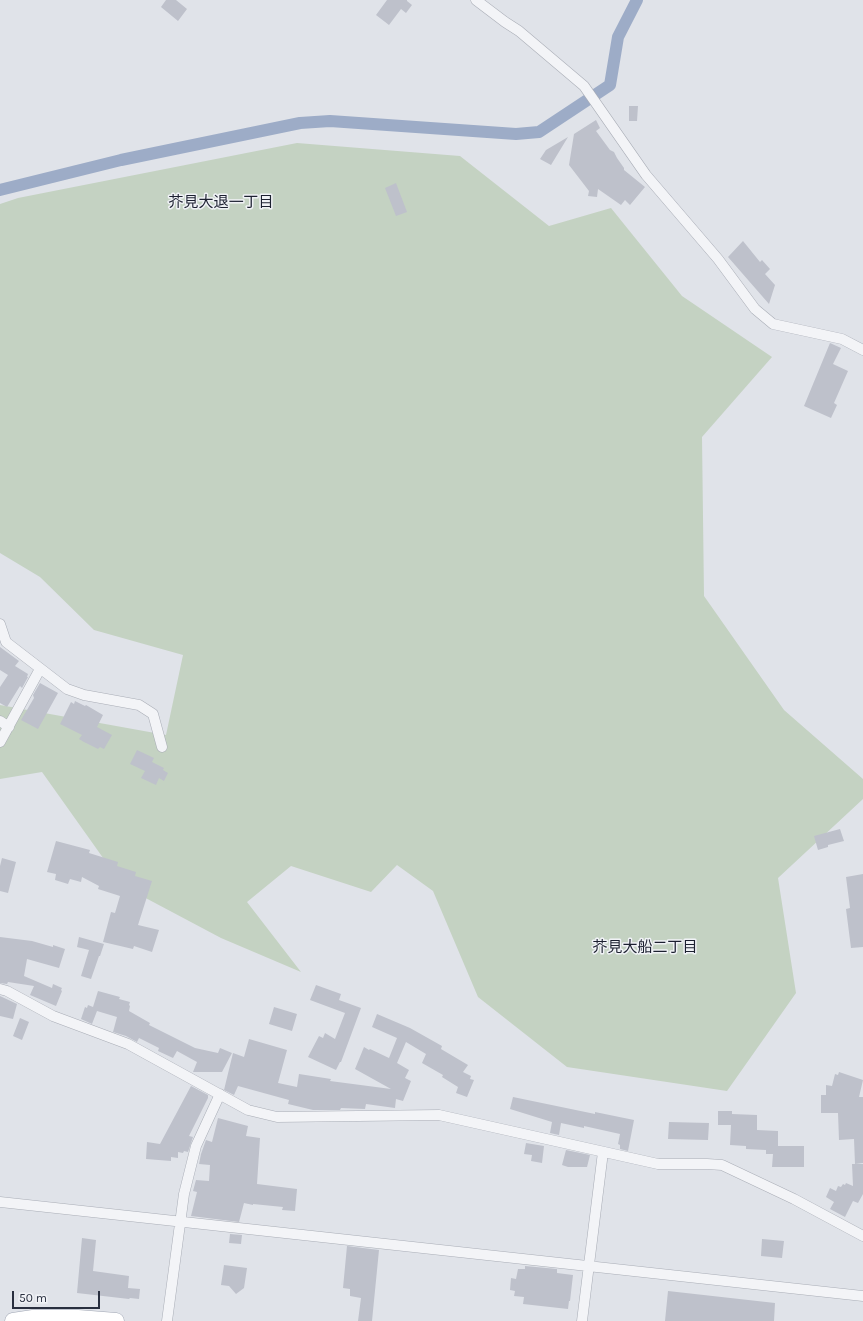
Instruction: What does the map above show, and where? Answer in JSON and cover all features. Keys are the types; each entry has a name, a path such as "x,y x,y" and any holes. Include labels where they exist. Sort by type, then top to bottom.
{"main road":[{"path":"13,1321 33,1318 78,1318 116,1321"}],"street":[{"path":"476,0 519,31 584,86 646,175 718,259 755,309 773,324 842,339 863,350"},
{"path":"0,624 6,642 68,689 84,695 139,705 153,714 162,747"},
{"path":"0,742 40,669"},
{"path":"0,721 9,727"},
{"path":"0,989 7,991 53,1016 128,1044 248,1110 277,1117 439,1115 658,1164 722,1165 794,1199 863,1236"},
{"path":"167,1321 184,1194 196,1146 220,1094"},
{"path":"582,1321 603,1152"},
{"path":"0,1202 590,1265 863,1296"}],"green space":[{"path":"297,143 460,156 549,226 611,208 682,296 772,357 702,437 704,596 784,710 863,779 863,799 778,878 796,993 727,1091 567,1067 478,997 433,891 397,865 371,892 291,866 247,902 301,972 221,938 123,886 42,772 0,779 0,705 166,735 183,655 94,630 40,577 0,553 0,204 18,198"}],"building":[{"path":"166,0 176,0 187,9 178,21 161,7"},
{"path":"387,0 407,0 412,5 406,13 401,9 389,25 376,15"},
{"path":"629,106 638,106 637,121 629,121"},
{"path":"596,120 600,128 596,131 610,150 614,152 624,170 645,187 630,205 625,200 621,205 598,189 597,197 588,196 589,191 569,165 574,134"},
{"path":"568,137 551,165 540,159 546,150"},
{"path":"396,183 407,212 396,216 385,188"},
{"path":"743,241 760,262 762,260 770,269 765,274 775,285 769,304 728,257"},
{"path":"830,343 841,348 833,364 848,371 834,403 837,405 831,418 804,406"},
{"path":"0,647 19,661 15,666 28,674 22,688 20,686 7,707 0,703 0,687 8,675 0,670"},
{"path":"40,683 58,693 38,729 21,720 34,698 33,695"},
{"path":"75,701 85,706 86,705 103,715 97,727 112,735 104,749 100,747 98,749 84,742 79,739 82,735 60,724 71,702 74,704"},
{"path":"137,750 154,758 152,762 164,768 163,770 168,773 164,781 159,778 156,785 141,778 145,771 130,764"},
{"path":"840,829 844,841 828,845 828,847 818,850 814,836"},
{"path":"56,841 90,850 89,853 118,862 117,866 136,872 135,876 152,881 138,925 159,930 152,952 134,946 133,949 103,942 111,912 115,913 120,896 98,889 99,886 82,877 81,882 70,879 68,884 55,880 56,874 47,872"},
{"path":"2,858 16,862 8,893 0,891 0,866"},
{"path":"863,874 863,947 851,948 846,909 850,908 846,877"},
{"path":"0,937 32,941 65,949 59,968 27,959 24,976 52,988 53,984 62,988 56,1006 30,995 34,986 8,982 7,984 0,983"},
{"path":"79,937 104,944 91,979 81,976 89,950 77,947"},
{"path":"316,985 341,994 339,1000 361,1008 341,1062 336,1070 308,1057 319,1036 323,1038 325,1033 335,1039 345,1013 310,1000"},
{"path":"98,991 120,997 119,999 130,1002 129,1011 150,1023 149,1025 195,1048 218,1053 220,1048 232,1053 222,1072 193,1072 197,1062 177,1051 173,1058 158,1051 159,1048 139,1038 137,1042 126,1036 113,1032 117,1017 97,1011 92,1024 81,1019 85,1007 87,1008 88,1005 93,1007"},
{"path":"0,996 17,1004 13,1019 0,1016"},
{"path":"274,1007 297,1014 292,1031 269,1024"},
{"path":"377,1014 410,1028 442,1046 441,1049 468,1065 463,1072 471,1076 470,1079 474,1080 467,1097 456,1093 458,1087 442,1077 443,1075 422,1063 426,1054 406,1042 397,1063 409,1070 405,1078 411,1081 403,1101 396,1099 395,1108 366,1104 365,1109 341,1108 340,1110 313,1110 288,1104 289,1100 238,1086 234,1095 224,1090 233,1053 244,1057 249,1039 287,1050 278,1083 297,1087 299,1074 331,1079 330,1081 391,1089 355,1069 364,1047 389,1058 397,1038 372,1027"},
{"path":"20,1018 29,1022 22,1040 13,1036"},
{"path":"839,1072 863,1080 859,1097 863,1097 863,1163 855,1164 854,1139 839,1140 838,1113 821,1113 821,1095 826,1095 826,1085 832,1086 835,1074 838,1075"},
{"path":"191,1086 208,1095 208,1098 189,1136 193,1137 188,1152 178,1152 178,1158 171,1157 171,1161 146,1159 147,1142 160,1144"},
{"path":"513,1097 595,1114 595,1112 634,1120 628,1151 620,1149 620,1145 618,1144 620,1134 584,1126 584,1128 561,1123 559,1135 550,1133 552,1122 510,1109"},
{"path":"718,1111 732,1111 732,1114 757,1115 757,1130 778,1131 778,1146 804,1146 804,1167 772,1167 773,1154 766,1154 766,1150 746,1149 746,1146 730,1145 731,1125 718,1125"},
{"path":"218,1118 248,1126 246,1136 260,1138 257,1184 297,1189 295,1211 282,1210 283,1207 244,1203 239,1222 191,1216 197,1192 193,1191 196,1180 209,1181 210,1165 199,1164 206,1140 212,1142"},
{"path":"669,1122 709,1123 708,1140 668,1139"},
{"path":"526,1143 544,1146 542,1163 531,1161 532,1155 524,1154"},
{"path":"566,1150 590,1155 587,1167 568,1167 562,1165"},
{"path":"852,1164 863,1164 863,1194 858,1203 853,1201 845,1217 830,1209 834,1202 826,1197 830,1188 836,1191 838,1186 841,1187 846,1183 853,1186"},
{"path":"230,1234 242,1235 241,1244 229,1243"},
{"path":"82,1238 96,1240 93,1271 129,1276 128,1288 140,1289 139,1299 77,1293"},
{"path":"762,1239 784,1241 782,1258 761,1256"},
{"path":"347,1246 379,1250 372,1321 358,1321 361,1298 350,1296 350,1289 343,1288"},
{"path":"224,1265 247,1268 244,1288 236,1294 229,1286 221,1285"},
{"path":"525,1266 557,1269 557,1273 573,1275 568,1309 523,1304 524,1297 514,1296 515,1291 510,1290 511,1278 516,1279 518,1269 525,1269"},
{"path":"668,1291 775,1303 774,1321 665,1321"}],"waterway":[{"path":"0,190 121,160 300,123 330,121 516,134 539,132 610,85 618,37 637,0"}],"district":[{"name":"芥見大退一丁目","path":"221,203"},
{"name":"芥見大船二丁目","path":"645,948"}]}
